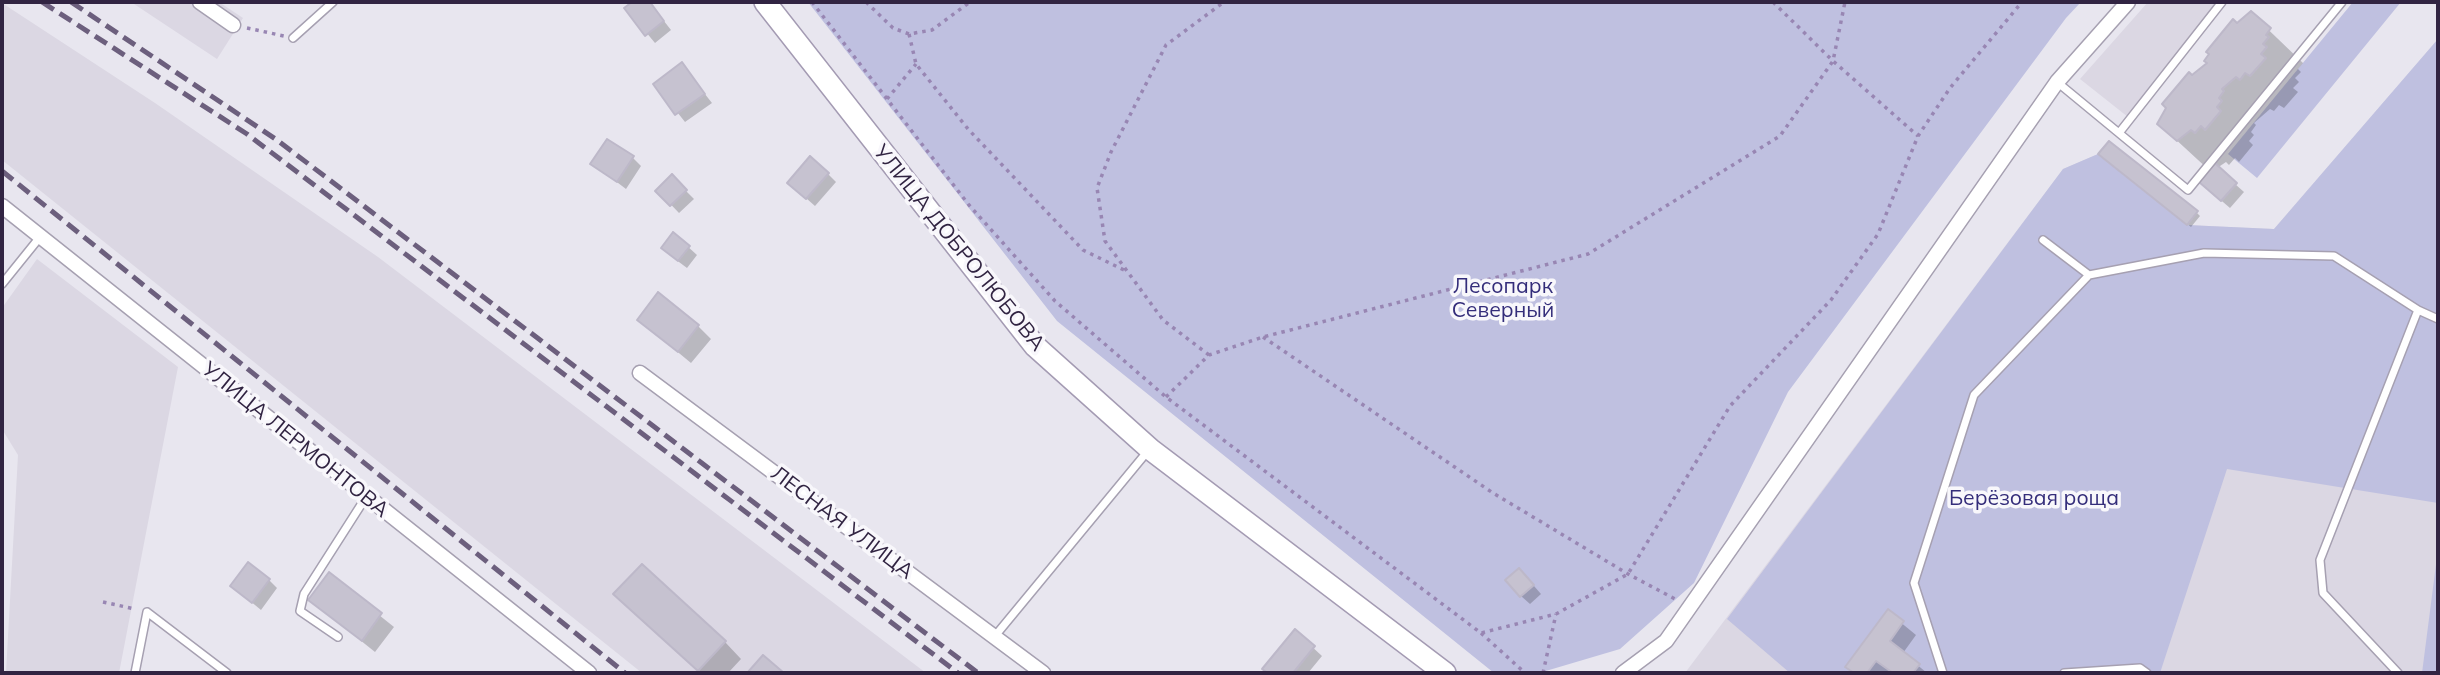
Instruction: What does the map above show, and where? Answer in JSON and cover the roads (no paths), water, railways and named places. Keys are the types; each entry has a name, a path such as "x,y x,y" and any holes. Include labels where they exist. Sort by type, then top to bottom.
{"street":[{"path":"200,2 233,25"},
{"name":"УЛИЦА ДОБРОЛЮБОВА","path":"765,2 1035,346 1150,449 1445,673"},
{"path":"1623,673 1666,641 2057,82 2128,2"},
{"name":"УЛИЦА ЛЕРМОНТОВА","path":"2,206 589,673"},
{"name":"ЛЕСНАЯ УЛИЦА","path":"640,373 1043,673"}],"lane":[{"path":"293,38 333,2"},
{"path":"2119,133 2222,2"},
{"path":"2057,82 2188,190 2342,2"},
{"path":"2,284 40,237"},
{"path":"2043,240 2089,275"},
{"path":"1943,673 1914,583 1974,395 2089,275 2204,253 2334,256 2418,310 2438,319"},
{"path":"2398,673 2323,593 2320,560 2418,310"},
{"path":"995,636 1150,449"},
{"path":"338,636 300,611 304,594 366,498"},
{"path":"135,673 148,612 227,673"},
{"path":"2064,673 2140,668 2147,673"}],"railway":[{"path":"42,2 247,134 958,673"},
{"path":"71,2 277,140 978,673"},
{"path":"2,171 625,673"}],"park label":[{"name":"Лесопарк Северный","path":"1503,299"},
{"name":"Берёзовая роща","path":"2034,499"}]}
